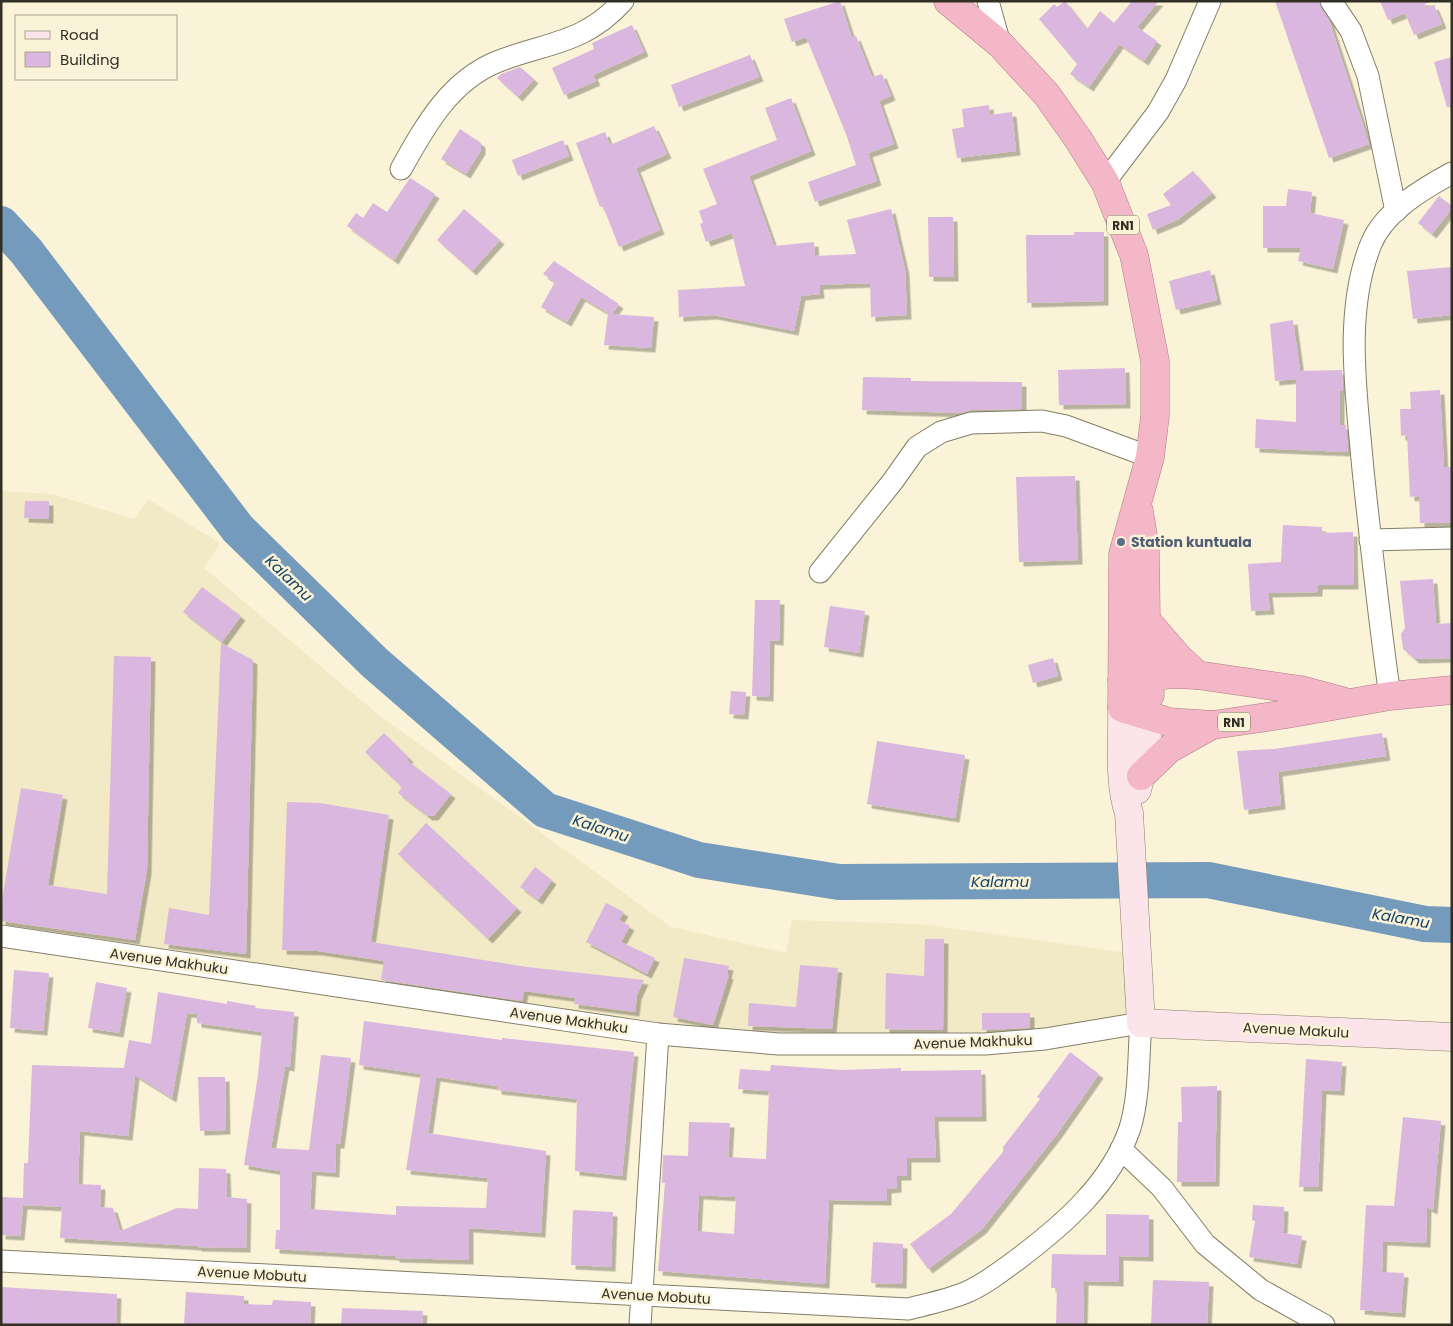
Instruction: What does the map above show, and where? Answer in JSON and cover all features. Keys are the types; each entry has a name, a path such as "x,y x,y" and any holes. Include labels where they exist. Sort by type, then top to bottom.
{"highway":[{"name":"RN1","path":"948,1 1000,44 1047,95 1105,182 1134,255 1155,361 1155,416 1150,457 1138,507 1123,554 1122,708 1189,724 1213,724 1287,714 1390,696 1452,690"},
{"name":"RN1","path":"1138,507 1145,548 1150,716"},
{"path":"1146,620 1177,656 1197,675"},
{"name":"RN1","path":"1122,680 1172,674 1197,675 1301,690 1346,703"},
{"path":"1141,776 1169,749 1213,724"}],"main road":[{"path":"1122,708 1126,802 1130,821 1136,960 1141,1023"},
{"path":"1130,821 1141,776 1150,716"},
{"name":"Avenue Makulu","path":"1141,1023 1452,1037"}],"street":[{"path":"401,169 428,120 449,96 477,73 498,61 551,46 587,32 606,19 623,1"},
{"path":"988,1 1000,44"},
{"path":"1105,182 1158,112 1176,80 1210,1"},
{"path":"1331,1 1351,31 1368,76 1377,110 1396,211"},
{"path":"1390,696 1370,540 1354,369 1356,324 1362,278 1371,244 1382,224 1396,211 1452,173"},
{"path":"820,572 893,481 917,446 941,432 971,423 1042,421 1066,426 1150,457"},
{"path":"1370,540 1452,538"},
{"name":"Avenue Makhuku","path":"1,936 658,1034 779,1044 985,1044 1045,1039 1141,1023"},
{"name":"Avenue Mobutu","path":"1,1261 641,1296 910,1317 967,1292 995,1276 1076,1211 1098,1184 1121,1149 1130,1127 1136,1098 1141,1023"},
{"path":"640,1325 658,1034"},
{"path":"1121,1149 1162,1188 1205,1244 1261,1290 1324,1325"}],"shaded area":[{"path":"1,491 52,494 134,519 148,499 220,543 204,568 375,712 671,927 786,953 792,920 920,924 1129,953 1133,1028 811,1041 645,1028 1,936"}],"building":[{"path":"840,1 852,38 856,36 872,77 882,74 891,96 879,101 894,144 868,153 877,181 815,202 808,182 856,165 846,134 806,37 792,42 784,19"},
{"path":"1065,1 1087,29 1100,11 1114,23 1132,1 1159,1 1137,27 1157,41 1144,61 1119,44 1089,87 1070,74 1077,64 1039,19 1054,4 1057,7"},
{"path":"1275,1 1319,1 1329,20 1369,144 1329,158"},
{"path":"1380,1 1432,1 1425,4 1426,8 1434,5 1442,24 1414,35 1405,13 1388,20"},
{"path":"632,25 644,52 593,75 596,81 564,95 552,68 594,49 592,43"},
{"path":"750,55 759,77 679,107 671,85"},
{"path":"1452,57 1452,107 1447,107 1434,62"},
{"path":"520,67 534,79 518,97 497,78 501,74"},
{"path":"791,98 811,151 749,176 774,246 814,242 815,256 856,254 847,220 891,209 905,270 907,315 871,317 870,283 819,285 820,294 801,296 794,331 713,315 679,317 678,290 745,286 732,233 706,242 700,224 703,223 699,211 717,204 703,169 777,140 765,108"},
{"path":"989,105 990,115 1012,112 1016,151 957,158 952,129 964,127 962,109"},
{"path":"654,126 667,154 636,168 660,230 619,247 603,206 600,207 576,143 605,132 610,145"},
{"path":"460,129 481,143 481,150 466,174 441,159"},
{"path":"563,140 569,156 518,176 512,160"},
{"path":"1193,171 1212,193 1177,220 1153,230 1147,214 1171,205 1163,194"},
{"path":"410,178 435,194 394,260 347,226 356,213 363,218 373,203 387,212"},
{"path":"1288,189 1312,192 1310,213 1344,220 1333,269 1298,261 1301,248 1263,248 1263,206 1286,206"},
{"path":"1439,196 1452,208 1432,234 1418,223"},
{"path":"464,209 500,240 472,271 437,240"},
{"path":"928,217 953,217 954,277 929,277"},
{"path":"1074,232 1104,232 1104,301 1027,303 1026,235 1074,235"},
{"path":"554,261 619,304 612,314 654,317 651,348 604,345 608,313 581,297 567,322 541,307 555,282 543,274"},
{"path":"1452,267 1452,315 1413,319 1407,271"},
{"path":"1210,270 1217,300 1176,310 1169,281"},
{"path":"1293,320 1300,371 1342,370 1343,390 1340,391 1340,425 1346,425 1348,452 1255,448 1256,419 1296,422 1296,379 1275,381 1270,324"},
{"path":"1125,368 1126,404 1059,405 1058,370"},
{"path":"863,377 911,378 911,381 1022,382 1022,409 971,410 961,413 862,410"},
{"path":"1440,390 1444,467 1452,467 1452,523 1420,523 1419,496 1410,497 1407,435 1401,436 1400,409 1411,409 1410,392"},
{"path":"1075,476 1078,560 1019,562 1016,477"},
{"path":"25,501 49,501 49,519 24,518"},
{"path":"1283,525 1322,527 1322,533 1353,532 1354,585 1318,585 1318,592 1268,593 1270,610 1251,611 1248,564 1281,562"},
{"path":"1433,579 1436,624 1452,623 1452,658 1415,659 1403,649 1401,634 1405,628 1400,581"},
{"path":"202,587 241,616 222,642 183,612"},
{"path":"755,600 780,600 779,641 770,640 769,697 752,696"},
{"path":"830,606 865,611 859,653 824,647"},
{"path":"221,643 253,660 246,954 164,944 169,908 209,915"},
{"path":"114,656 151,657 147,870 135,940 1,921 1,906 21,788 63,795 48,885 107,894"},
{"path":"1053,658 1058,676 1033,683 1028,665"},
{"path":"731,691 746,692 744,715 729,714"},
{"path":"384,733 409,758 407,760 451,794 434,816 428,816 398,793 402,787 365,752"},
{"path":"1382,733 1386,756 1278,772 1281,805 1244,810 1237,751 1274,749"},
{"path":"877,741 965,755 955,818 867,804"},
{"path":"287,802 320,803 389,815 371,942 527,967 644,980 637,995 635,1012 574,1004 575,998 524,991 522,1001 381,980 384,961 318,951 282,950"},
{"path":"426,823 517,908 488,939 398,854"},
{"path":"535,867 552,880 538,900 520,887"},
{"path":"606,903 624,912 619,920 630,926 621,942 655,958 647,974 586,942"},
{"path":"925,939 944,939 943,1030 885,1029 886,973 924,976"},
{"path":"684,958 729,966 727,974 729,975 713,1025 673,1017"},
{"path":"800,965 838,968 832,1029 748,1026 749,1003 796,1007"},
{"path":"14,970 49,973 43,1031 10,1028"},
{"path":"96,982 127,988 119,1033 88,1028"},
{"path":"158,992 227,1004 227,1001 256,1006 255,1008 294,1012 290,1067 285,1066 271,1148 309,1150 321,1055 351,1058 340,1144 336,1144 335,1173 312,1171 310,1209 396,1215 396,1206 486,1208 488,1178 406,1170 421,1074 359,1065 364,1021 502,1040 502,1038 634,1052 622,1176 575,1171 577,1099 497,1090 497,1086 436,1077 428,1133 546,1151 541,1233 469,1228 469,1260 395,1258 395,1256 275,1249 276,1230 280,1230 280,1171 244,1165 258,1075 262,1032 197,1023 197,1014 187,1013 172,1098 135,1075 128,1136 80,1131 78,1184 101,1185 100,1207 113,1208 120,1231 177,1208 198,1209 199,1168 226,1169 227,1197 247,1199 246,1248 197,1247 60,1238 62,1207 23,1205 20,1236 1,1235 1,1197 23,1198 24,1163 28,1163 32,1065 124,1068 129,1040 151,1044"},
{"path":"982,1013 1030,1013 1030,1028 982,1030"},
{"path":"1070,1052 1099,1074 1057,1134 982,1229 928,1269 910,1244 951,1214 1003,1152 1003,1147 1040,1099 1037,1097"},
{"path":"1306,1059 1342,1062 1340,1091 1322,1090 1318,1187 1299,1187"},
{"path":"771,1065 843,1070 901,1068 901,1071 981,1070 982,1117 934,1117 936,1158 907,1158 907,1176 897,1176 897,1188 887,1189 887,1201 829,1200 825,1284 658,1271 665,1183 662,1183 663,1155 688,1156 689,1122 730,1123 728,1157 766,1159 769,1091 738,1089 740,1069 770,1071","holes":["699,1195 736,1197 734,1234 697,1231"]},
{"path":"198,1077 225,1077 226,1130 200,1131"},
{"path":"1217,1086 1215,1182 1177,1182 1178,1122 1182,1122 1181,1087"},
{"path":"1403,1117 1441,1121 1433,1210 1427,1207 1426,1243 1383,1241 1382,1272 1404,1273 1401,1313 1360,1310 1366,1205 1394,1206"},
{"path":"1253,1205 1284,1207 1283,1233 1302,1236 1297,1264 1249,1257 1255,1221 1252,1220"},
{"path":"573,1210 613,1212 611,1267 571,1265"},
{"path":"1106,1214 1149,1215 1149,1257 1119,1256 1119,1282 1084,1281 1083,1325 1056,1325 1057,1288 1051,1288 1052,1254 1106,1255"},
{"path":"873,1242 903,1244 902,1284 871,1283"},
{"path":"1153,1280 1209,1282 1207,1325 1151,1325"},
{"path":"1,1287 117,1294 116,1325 1,1325"},
{"path":"186,1292 244,1296 244,1304 272,1305 273,1300 311,1302 310,1325 184,1325"},
{"path":"342,1308 423,1311 422,1325 341,1325"}],"waterway":[{"name":"Kalamu","path":"1,224 26,251 238,529 375,663 545,810 699,860 839,882 1208,880 1425,924 1452,925"}],"place":[{"name":"Station kuntuala","path":"1121,542"}]}
